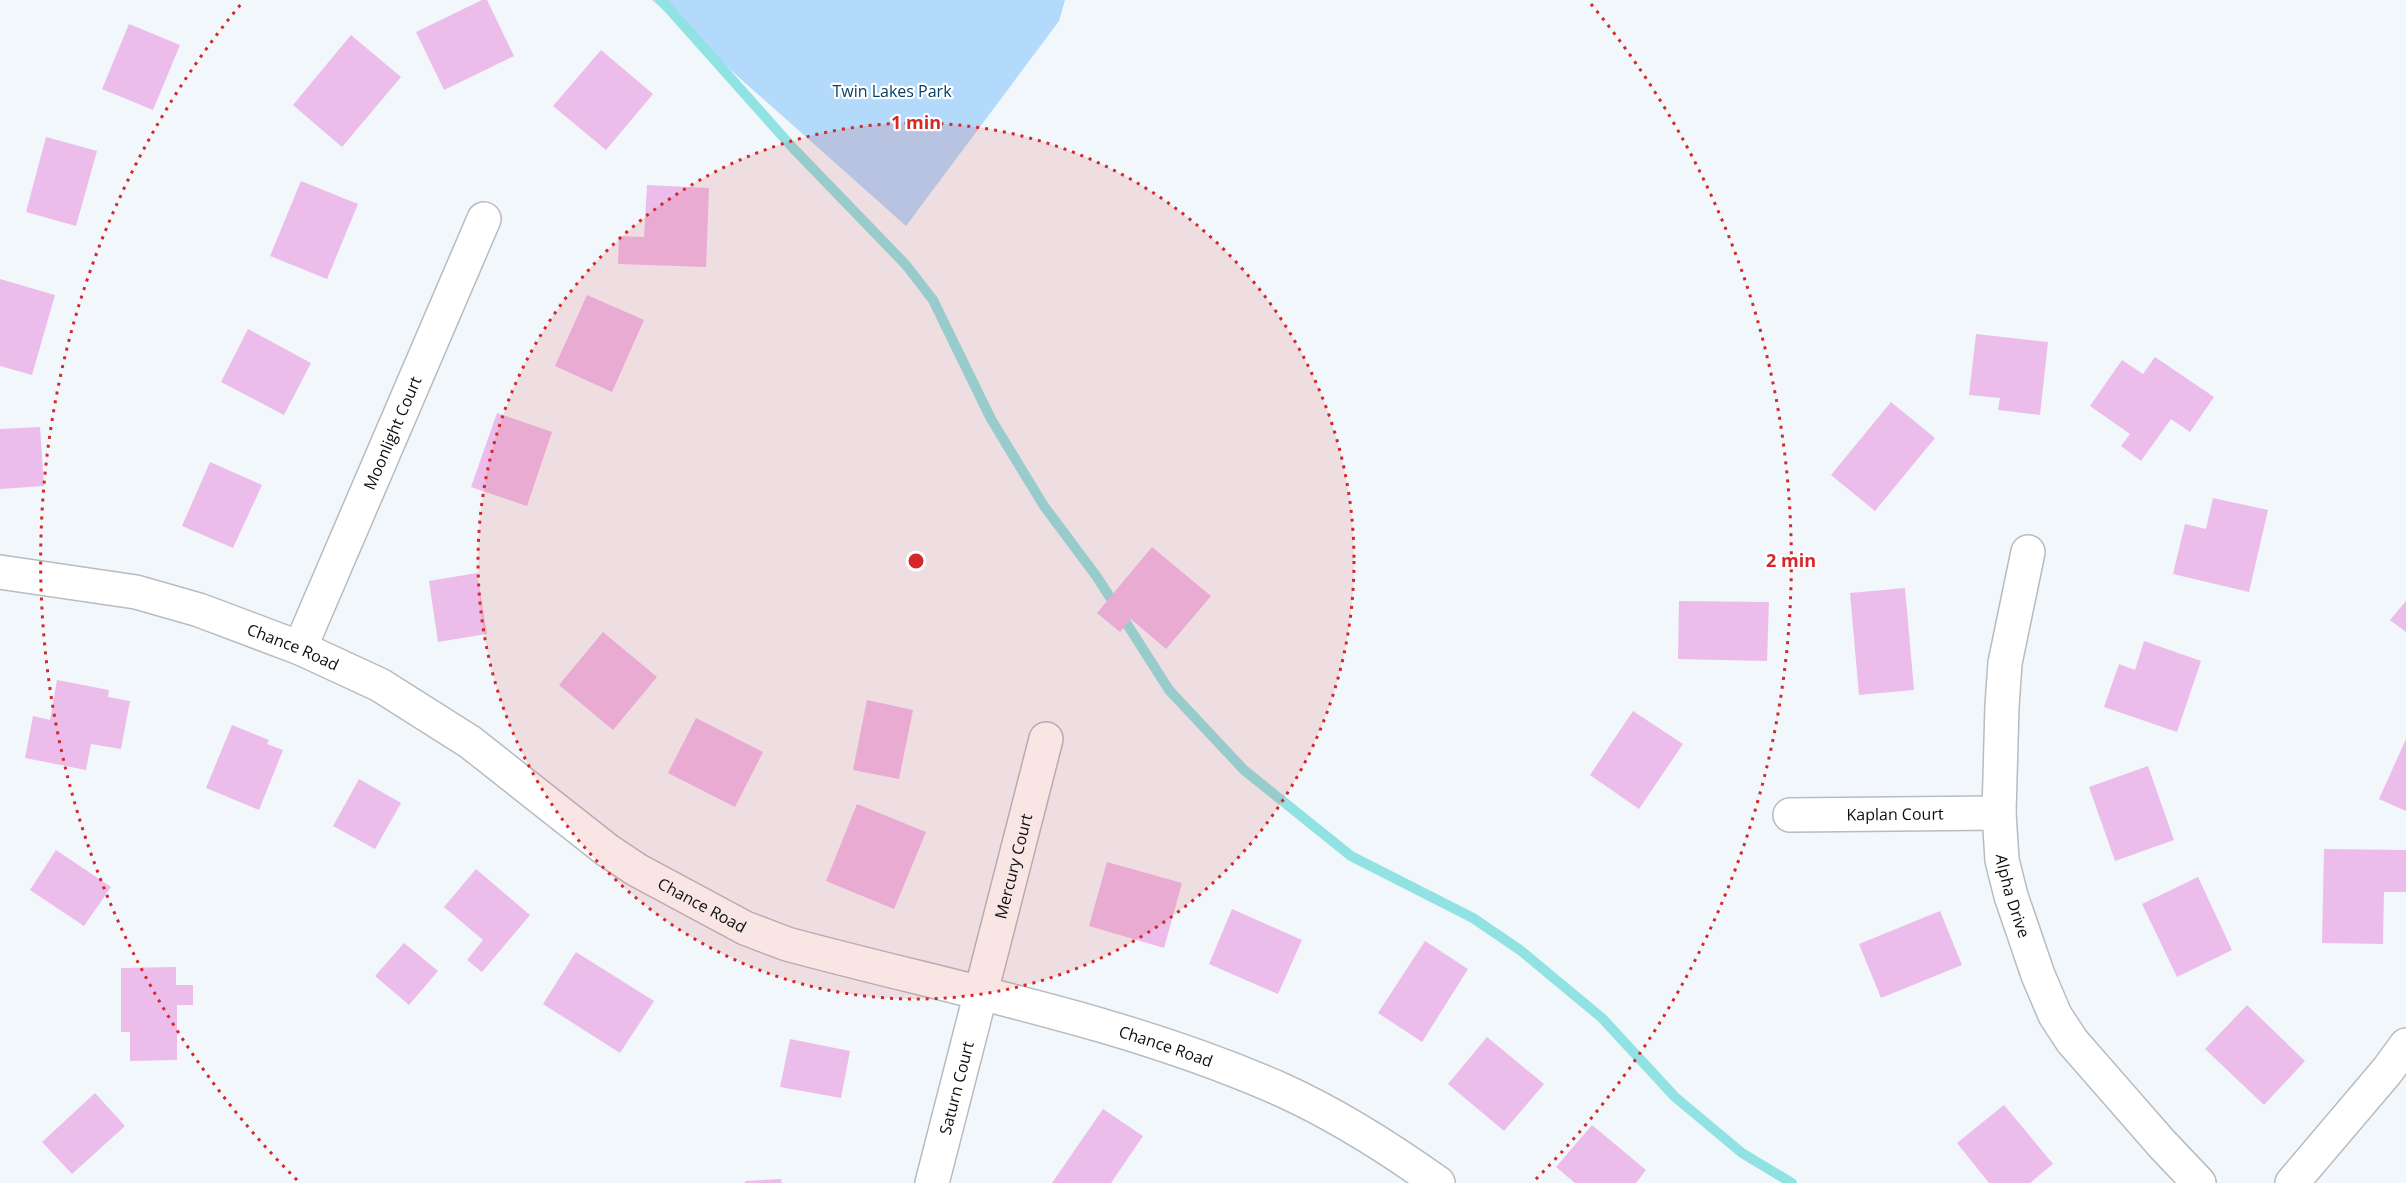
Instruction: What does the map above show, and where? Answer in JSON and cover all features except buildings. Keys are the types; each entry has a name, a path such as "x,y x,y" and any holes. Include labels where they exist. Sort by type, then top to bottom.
{"street":[{"name":"Moonlight Court","path":"300,648 484,219"},
{"name":"Alpha Drive","path":"2028,552 2005,663 2001,706 1999,813 2002,860 2010,896 2055,1015 2072,1041 2199,1183"},
{"name":"Chance Road","path":"0,572 136,592 199,610 300,648 380,685 470,742 614,855 692,902 745,928 797,947 1123,1031 1196,1056 1282,1090 1324,1111 1437,1183"},
{"name":"Mercury Court","path":"981,993 1046,739"},
{"name":"Kaplan Court","path":"1790,815 1999,813"},
{"name":"Saturn Court","path":"932,1183 981,993"},
{"path":"2292,1183 2387,1071 2406,1045"}],"green space":[{"name":"Twin Lakes Park","path":"652,0 1065,0 1059,21 906,226"}],"waterway":[{"path":"661,0 792,147 906,265 933,300 991,419 1044,506 1097,577 1169,690 1244,770 1351,856 1473,918 1520,950 1602,1018 1675,1097 1742,1153 1792,1183"}]}
